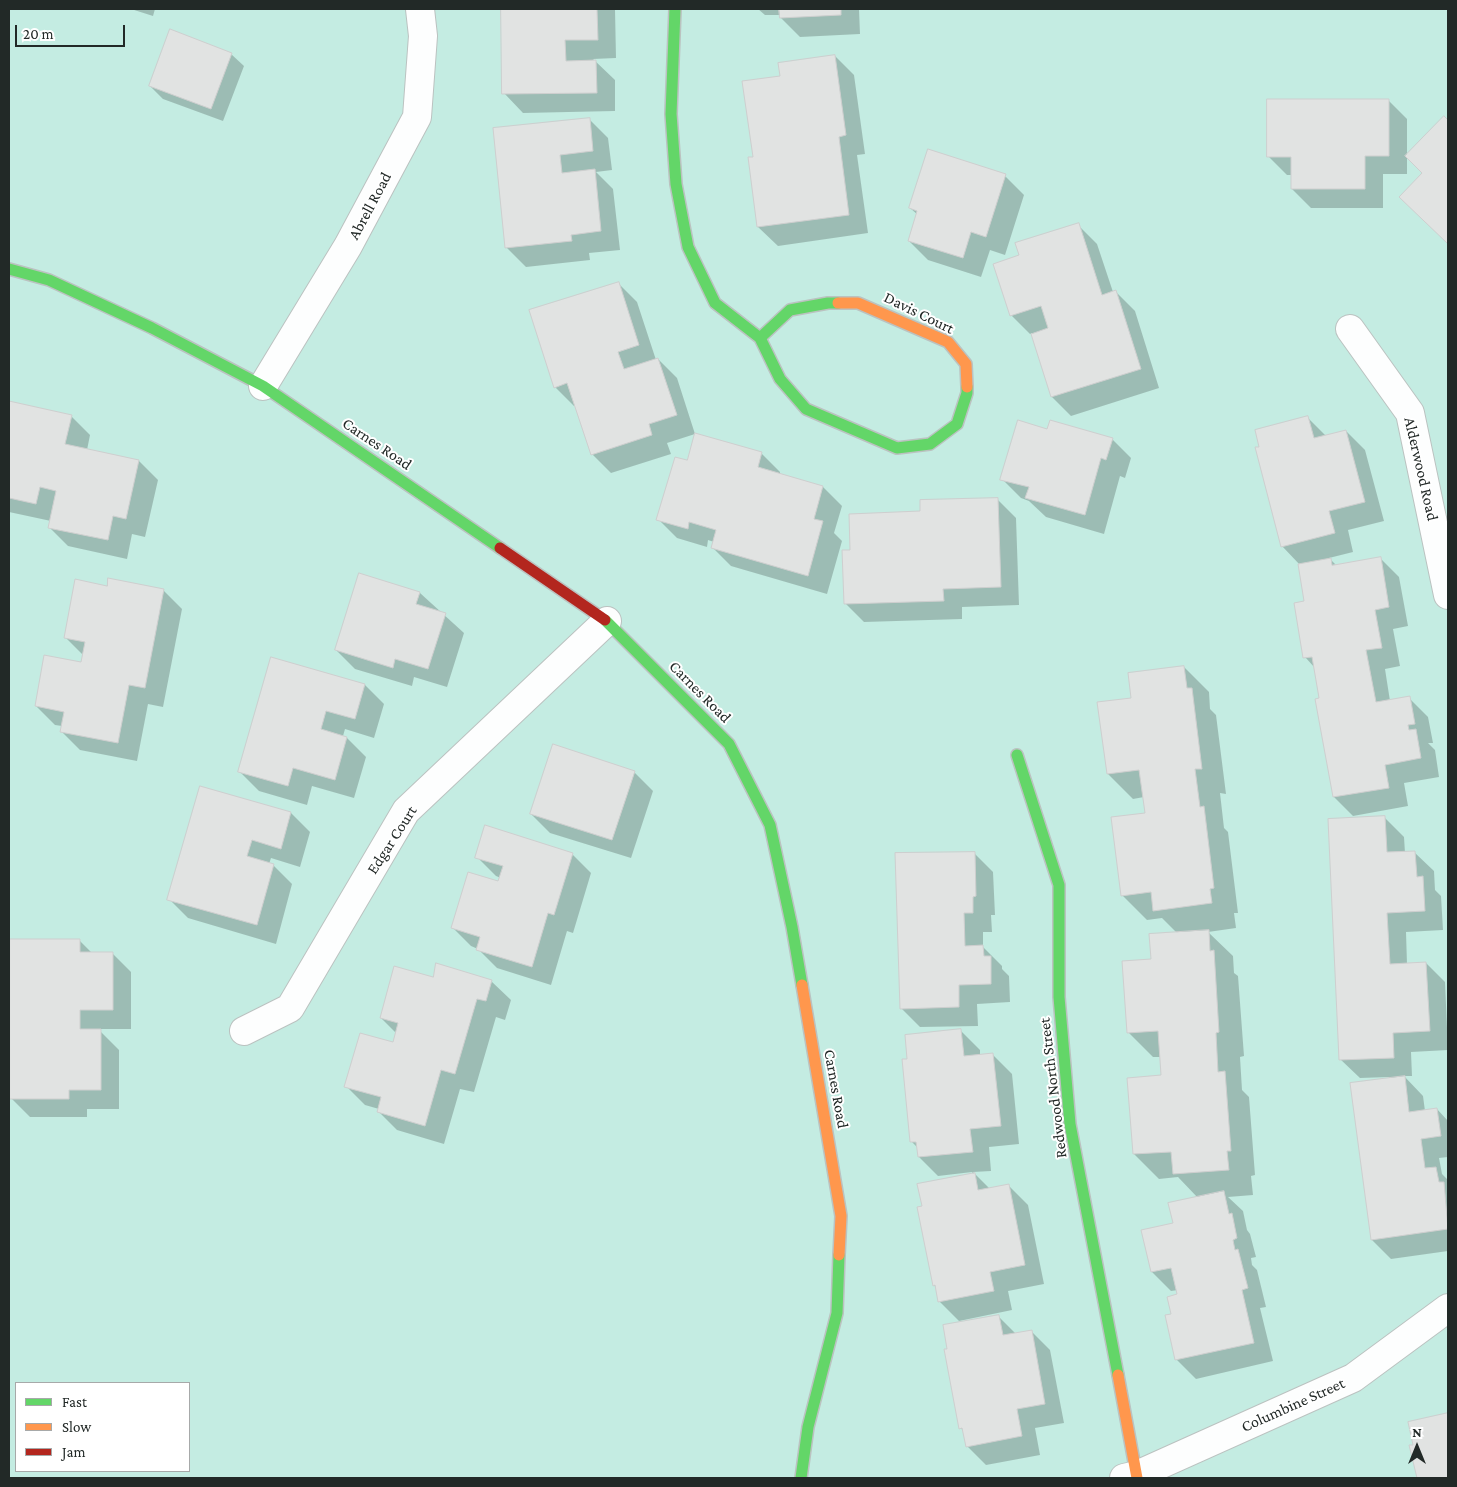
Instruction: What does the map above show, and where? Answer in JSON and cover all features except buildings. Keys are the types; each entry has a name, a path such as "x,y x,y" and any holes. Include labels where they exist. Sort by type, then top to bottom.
{"street":[{"name":"Abrell Road","path":"263,386 348,246 417,116 423,36 420,9"},
{"name":"Davis Court","path":"675,9 671,114 676,184 688,247 715,303 760,338 780,379 806,410 897,448 930,444 957,424 967,393 966,364 948,342 858,303 828,303 790,310 760,338"},
{"name":"Carnes Road","path":"9,269 49,280 152,328 263,386 607,621 729,744 770,826 792,927 841,1216 837,1313 808,1427 801,1478"},
{"name":"Alderwood Road","path":"1350,329 1410,413 1448,595"},
{"name":"Edgar Court","path":"244,1031 290,1008 406,811 607,621"},
{"name":"Redwood North Street","path":"1017,755 1059,884 1059,997 1070,1124 1133,1477"},
{"name":"Columbine Street","path":"1133,1477 1353,1378 1448,1308"}],"green space":[{"path":"9,9 1448,9 1448,1478 9,1478"}],"traffic: fast":[{"path":"675,9 671,114 676,184 688,247 715,303 760,338 780,379 806,409 897,448 930,444 957,424 967,393 967,387"},
{"path":"9,269 49,280 152,328 263,386 500,548"},
{"path":"760,338 790,310 838,303"},
{"path":"605,620 729,744 770,825 792,927 802,985"},
{"path":"1017,755 1059,885 1059,997 1070,1124 1118,1375"},
{"path":"801,1478 808,1427 837,1313 839,1255"}],"traffic: slow":[{"path":"838,303 858,303 948,342 966,364 967,387"},
{"path":"802,985 841,1216 839,1255"},
{"path":"1118,1375 1137,1478"}],"traffic: jam":[{"path":"500,548 605,620"}]}
